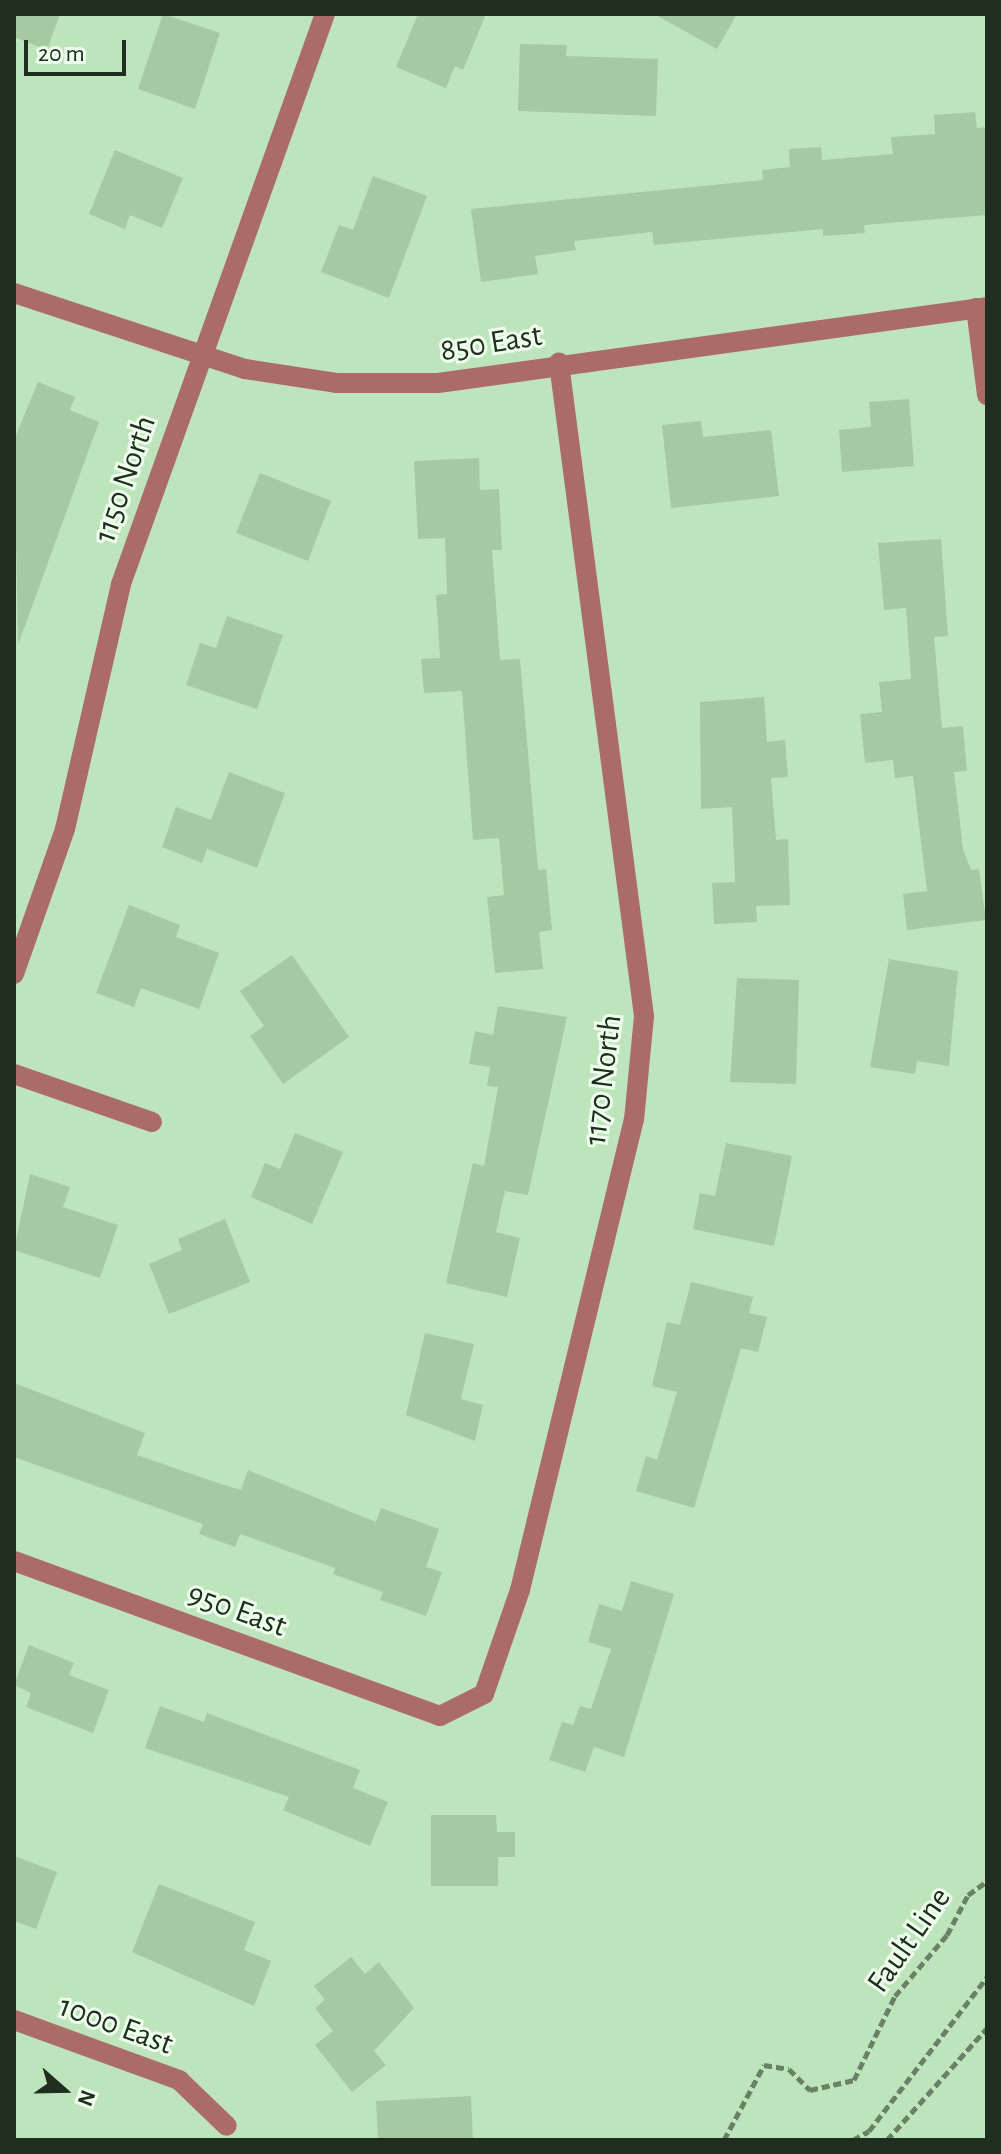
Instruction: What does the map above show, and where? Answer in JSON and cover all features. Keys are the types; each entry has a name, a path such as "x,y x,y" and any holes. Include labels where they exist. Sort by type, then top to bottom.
{"street":[{"name":"1150 North","path":"14,974 65,829 121,584 325,14"},
{"name":"850 East","path":"14,293 201,355 336,383 438,383 559,363 981,308"},
{"path":"981,308 987,395"},
{"name":"1170 North","path":"440,1716 484,1694 520,1590 634,1120 644,1016 559,363"},
{"path":"14,1074 152,1122"},
{"name":"950 East","path":"14,1561 440,1716"},
{"name":"1000 East","path":"14,2020 179,2080 227,2126"}],"path":[{"name":"Fault Line","path":"724,2140 764,2065 789,2069 810,2090 854,2080 895,1996 947,1935 968,1895 987,1881"},
{"path":"853,2140 869,2131 987,1977"},
{"path":"887,2140 987,2028"}],"building":[{"path":"14,14 60,14 47,50 14,37"},
{"path":"163,14 220,33 195,109 138,89"},
{"path":"418,14 486,14 463,70 455,66 446,88 396,67"},
{"path":"654,14 737,14 717,49"},
{"path":"520,44 567,45 566,56 658,59 656,116 518,111"},
{"path":"975,112 977,128 987,127 987,215 864,225 865,233 823,236 823,229 654,245 652,232 574,241 576,250 535,256 538,274 481,282 471,209 763,180 762,170 790,167 789,149 821,147 822,160 893,154 891,137 935,134 934,115"},
{"path":"115,150 183,178 162,228 130,215 125,229 89,214"},
{"path":"373,176 427,196 389,298 321,272 339,225 353,230"},
{"path":"38,382 75,397 70,410 99,422 18,645 14,440"},
{"path":"909,399 914,466 842,472 839,430 871,427 869,402"},
{"path":"701,421 703,437 771,430 779,496 671,508 662,425"},
{"path":"479,458 480,490 499,489 502,550 492,550 500,660 520,659 538,870 546,869 552,930 539,932 543,969 495,973 487,897 504,895 499,838 473,840 462,691 424,693 421,659 440,658 436,595 447,594 445,538 418,539 414,461"},
{"path":"260,473 331,501 308,561 236,533"},
{"path":"941,539 948,636 934,637 942,728 963,726 967,771 954,772 963,849 971,870 979,869 986,920 907,930 903,894 927,891 913,776 895,778 893,760 865,763 860,714 882,712 879,682 911,679 906,608 884,610 878,543"},
{"path":"227,616 283,635 257,709 186,685 200,643 216,648"},
{"path":"764,697 767,742 785,740 788,777 771,778 776,840 788,839 790,905 756,906 757,922 714,924 712,883 735,882 732,807 701,809 700,702"},
{"path":"229,772 285,793 257,868 207,849 202,863 162,847 176,807 211,820"},
{"path":"129,905 180,925 176,937 219,953 199,1009 141,988 134,1007 96,993"},
{"path":"292,955 349,1037 283,1084 250,1036 264,1026 240,991"},
{"path":"889,959 958,971 949,1066 917,1061 915,1074 870,1067"},
{"path":"737,978 799,980 796,1084 730,1082"},
{"path":"498,1006 567,1017 528,1195 505,1191 496,1232 520,1238 507,1297 446,1283 473,1163 484,1166 498,1087 487,1086 490,1067 469,1064 475,1031 493,1035"},
{"path":"295,1133 343,1152 312,1224 251,1197 265,1163 280,1169"},
{"path":"726,1143 792,1156 774,1246 693,1229 700,1193 715,1196"},
{"path":"30,1174 70,1187 63,1207 118,1225 100,1278 14,1250"},
{"path":"225,1219 250,1282 169,1314 149,1264 182,1250 178,1239"},
{"path":"691,1282 753,1297 749,1313 767,1317 758,1352 741,1348 694,1508 636,1491 646,1456 657,1460 677,1392 652,1386 667,1322 680,1325"},
{"path":"425,1333 474,1344 461,1399 483,1405 475,1441 406,1415"},
{"path":"14,1383 145,1433 137,1455 218,1483 241,1490 248,1470 376,1522 381,1508 439,1529 426,1567 442,1572 426,1616 380,1600 383,1592 333,1574 335,1568 240,1534 235,1547 199,1534 203,1524 14,1457"},
{"path":"631,1581 674,1594 624,1757 594,1747 585,1772 549,1760 562,1722 573,1725 580,1706 591,1709 611,1649 588,1642 599,1604 622,1611"},
{"path":"29,1645 74,1663 69,1675 109,1690 93,1733 26,1707 31,1693 14,1685"},
{"path":"160,1706 204,1722 207,1713 360,1770 353,1788 388,1802 370,1846 283,1810 289,1797 145,1748"},
{"path":"431,1815 496,1815 497,1832 515,1832 515,1857 498,1857 498,1886 431,1886"},
{"path":"14,1856 57,1872 36,1929 14,1921"},
{"path":"159,1884 255,1922 244,1950 271,1961 254,2006 132,1952"},
{"path":"351,1957 365,1974 379,1962 414,2008 374,2051 386,2065 352,2092 315,2045 333,2031 315,2008 325,2000 314,1986"},
{"path":"471,2096 473,2140 378,2140 376,2101"}]}
